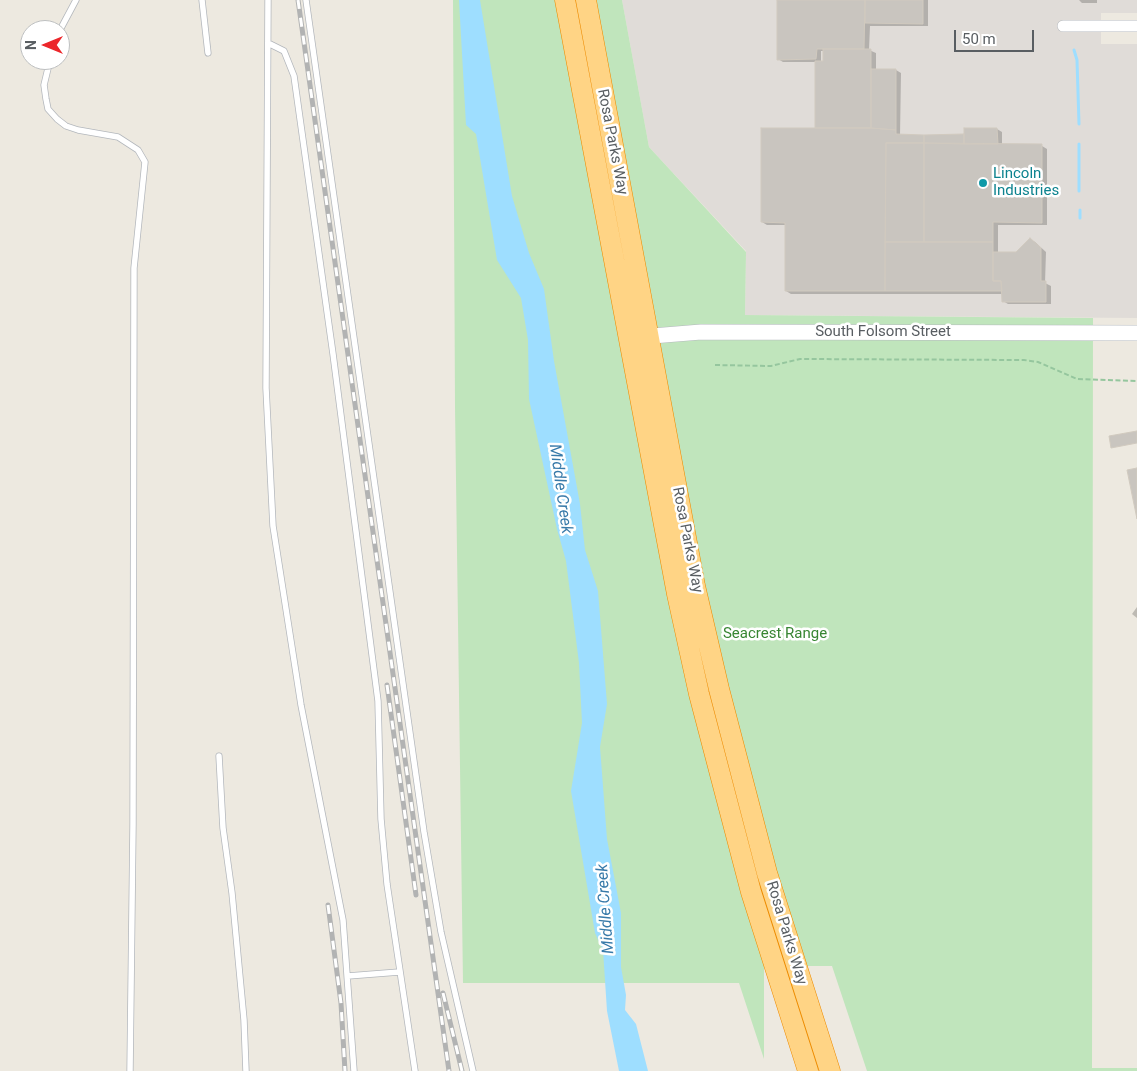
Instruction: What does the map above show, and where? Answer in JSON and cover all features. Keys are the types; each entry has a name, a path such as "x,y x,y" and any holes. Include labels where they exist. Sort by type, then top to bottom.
{"highway":[{"name":"Rosa Parks Way","path":"565,0 677,594 699,694 751,892 808,1071"},
{"name":"Rosa Parks Way","path":"586,0 695,586 721,698 767,873 830,1071"}],"street":[{"path":"1062,26 1137,26"},
{"name":"South Folsom Street","path":"628,339 648,335 701,332 1137,334"}],"lane":[{"path":"65,20 76,0"},
{"path":"202,0 208,53"},
{"path":"268,0 270,44 266,388 273,526 296,677 341,912 348,976 354,1071"},
{"path":"306,0 424,832 441,932 473,1071"},
{"path":"270,44 284,51 294,76 335,364 378,701 381,819 399,972 415,1071"},
{"path":"48,70 44,85 46,99 48,109 57,119 66,126 78,130 118,137 138,150 145,162 134,268 134,825 130,1071"},
{"path":"219,756 223,828 232,892 244,1020 246,1071"},
{"path":"348,976 399,972"}],"path":[{"path":"715,365 771,366 800,359 1024,360 1038,362 1077,379 1137,381"}],"shaded area":[{"name":"Lincoln Industries","path":"622,0 1137,0 1137,13 1101,13 1101,44 1137,44 1137,318 745,315 746,251 649,147"}],"green space":[{"name":"Seacrest Range","path":"453,0 622,0 649,147 746,252 745,315 1093,318 1092,1068 1137,1068 1137,1071 867,1071 832,966 764,966 764,1059 739,983 463,983 455,407"}],"water":[{"name":"Middle Creek","path":"459,0 480,0 512,196 529,253 544,289 554,361 580,504 585,550 598,591 607,704 600,747 607,839 621,913 621,967 626,995 625,1010 636,1024 648,1071 619,1071 607,1011 603,950 595,933 571,791 582,723 579,663 566,561 557,529 529,399 528,340 521,298 497,260 476,134 466,125"}],"building":[{"path":"777,0 865,0 864,49 817,49 816,59 777,60"},
{"path":"865,0 923,0 923,24 865,23"},
{"path":"823,49 871,49 871,128 815,128 815,61 823,61"},
{"path":"871,69 896,69 896,130 871,128"},
{"path":"761,128 871,128 896,130 896,134 924,135 924,143 886,143 885,291 785,291 785,223 761,222"},
{"path":"964,128 997,128 998,144 964,144"},
{"path":"964,134 964,144 924,143 924,135"},
{"path":"886,143 924,143 924,242 885,242"},
{"name":"Lincoln Industries","path":"924,143 1042,144 1042,223 993,222 993,242 924,242"},
{"path":"1030,238 1041,248 1041,281 1046,281 1046,302 1002,302 1001,281 993,281 993,252 1016,252"},
{"path":"885,242 993,242 993,281 1001,281 1002,291 885,291"},
{"path":"1137,431 1137,443 1111,448 1109,436"},
{"path":"1137,468 1137,519 1127,470"}],"waterway":[{"path":"1074,50 1077,60 1079,124"},
{"path":"1079,144 1079,191"},
{"path":"1080,210 1080,218"}],"railway":[{"path":"298,0 449,1071"},
{"path":"387,685 416,895"},
{"path":"328,905 341,1003 345,1071"},
{"path":"443,993 462,1071"}],"place":[{"name":"Lincoln Industries","path":"983,183"}]}
